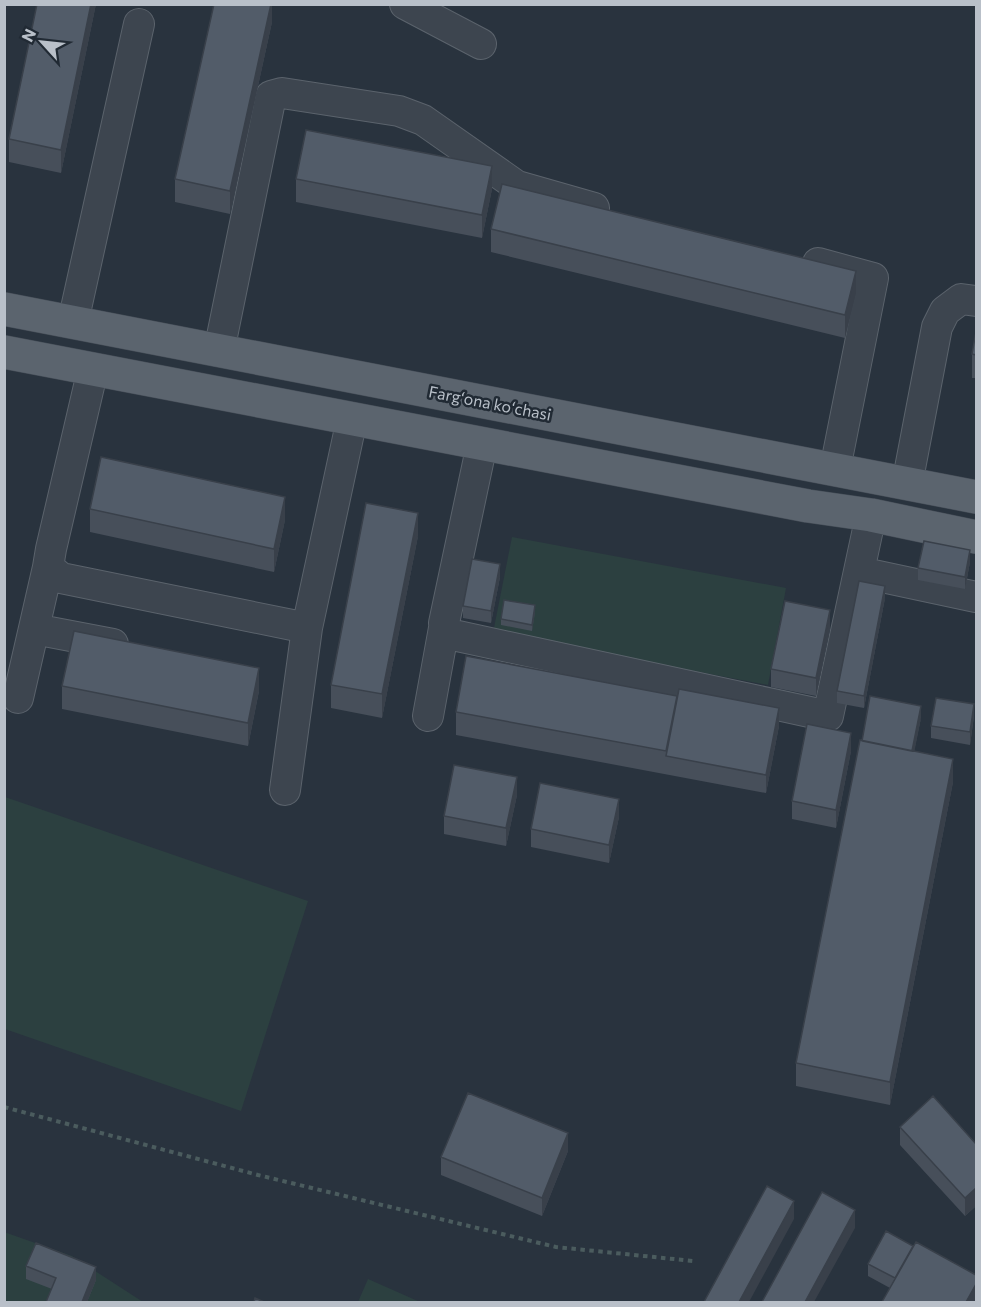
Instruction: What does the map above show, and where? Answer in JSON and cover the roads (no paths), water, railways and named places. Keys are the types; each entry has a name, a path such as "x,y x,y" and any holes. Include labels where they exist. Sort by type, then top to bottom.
{"main road":[{"name":"Fargʻona koʻchasi","path":"4,309 976,497"},
{"path":"4,352 808,506 871,515 976,537"}],"street":[{"path":"405,4 481,44"},
{"path":"73,322 139,24"},
{"path":"219,351 271,96 282,93 399,111 423,120 517,186 624,217"},
{"path":"797,257 873,278 835,469"},
{"path":"907,484 937,327 945,310 961,299 976,301"},
{"path":"18,698 93,369"},
{"path":"285,790 307,628 352,419"},
{"path":"428,716 444,623 482,444"},
{"path":"444,628 446,632 453,635 828,717 871,515"},
{"path":"48,567 61,579 307,628"},
{"path":"859,572 976,597"},
{"path":"34,629 139,649"}]}
